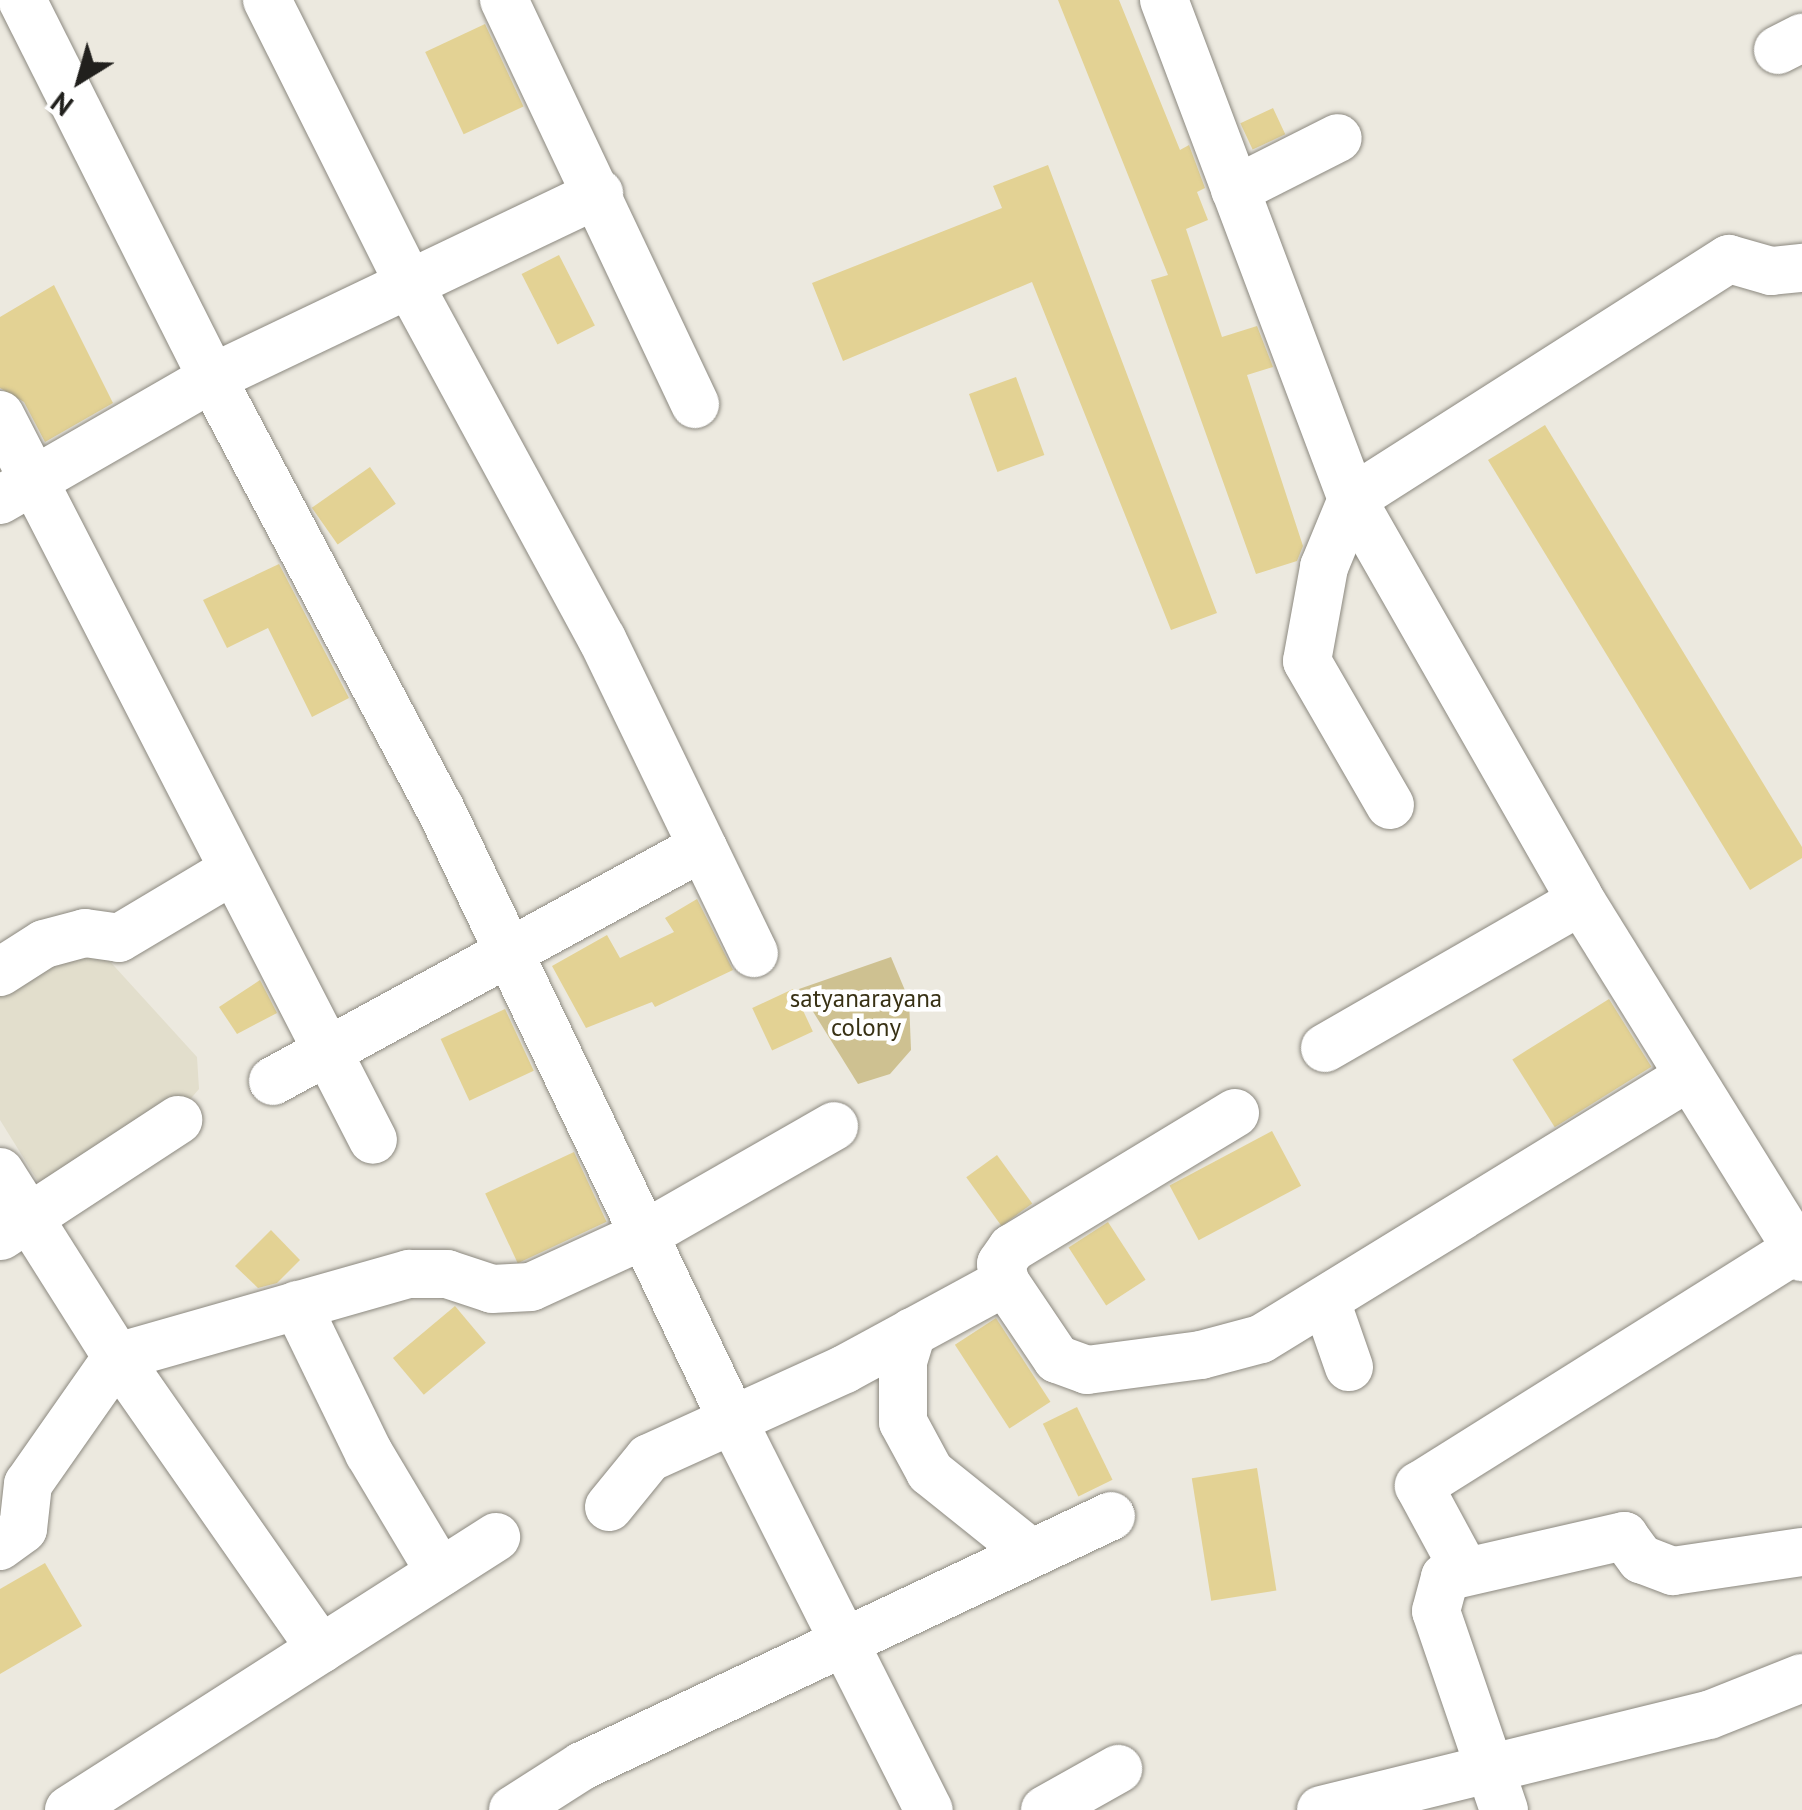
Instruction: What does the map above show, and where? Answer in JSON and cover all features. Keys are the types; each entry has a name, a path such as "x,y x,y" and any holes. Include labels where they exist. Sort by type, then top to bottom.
{"street":[{"path":"22,0 212,378 440,808 504,950 731,1418 929,1810"},
{"path":"268,0 409,284 602,639 754,953"},
{"path":"504,0 600,193 695,404"},
{"path":"1164,0 1352,499 1582,901 1800,1253 1419,1486 1465,1571"},
{"path":"1234,190 1338,138"},
{"path":"17,492 212,378 600,193"},
{"path":"1390,806 1307,661 1324,567 1352,499 1729,260 1771,271 1802,268"},
{"path":"0,415 17,492 233,870 373,1140"},
{"path":"273,1080 504,950 702,847"},
{"path":"0,972 44,944 85,933 119,938 233,870"},
{"path":"1325,1048 1582,901"},
{"path":"1235,1114 1042,1226 1001,1264 1005,1282 1056,1359 1087,1370 1201,1355 1261,1339 1688,1077"},
{"path":"14,1228 178,1120"},
{"path":"0,1546 23,1528 28,1484 117,1357 409,1274 448,1274 492,1289 531,1287 644,1235 834,1126"},
{"path":"0,1172 14,1228 117,1357 321,1649"},
{"path":"609,1507 650,1458 912,1332 1005,1282"},
{"path":"1326,1301 1349,1366"},
{"path":"297,1305 369,1453 440,1572"},
{"path":"912,1332 903,1362 903,1422 930,1472 1031,1553"},
{"path":"514,1810 582,1766 1111,1516"},
{"path":"1498,1789 1436,1611 1445,1576 1624,1536 1641,1558 1672,1572 1802,1552"},
{"path":"69,1810 496,1537"},
{"path":"1320,1810 1498,1789 1802,1678"},
{"path":"1045,1810 1118,1769"}],"shaded area":[{"path":"105,956 197,1057 199,1089 181,1110 46,1194 0,1120 0,983 30,961"}],"green space":[{"name":"satyanarayana colony","path":"891,957 909,1000 911,1050 890,1074 858,1084 799,989"}],"building":[{"path":"1058,0 1119,0 1180,150 1189,145 1205,188 1197,192 1208,220 1186,229 1222,337 1257,326 1273,367 1247,375 1303,546 1297,561 1256,574 1151,280 1168,275"},
{"path":"485,24 523,106 464,134 425,52"},
{"path":"1273,108 1285,134 1253,149 1240,123"},
{"path":"1048,165 1217,613 1171,630 1032,282 843,361 812,283 1002,208 993,186"},
{"path":"559,255 595,325 557,344 522,274"},
{"path":"54,285 113,403 45,442 24,402 0,388 0,317"},
{"path":"1016,377 1044,455 997,472 969,394"},
{"path":"1545,425 1802,847 1802,858 1750,890 1488,460"},
{"path":"370,467 396,504 338,545 312,508"},
{"path":"279,564 349,698 312,717 268,628 227,648 203,600"},
{"path":"697,899 733,970 655,1007 652,1002 586,1028 552,966 607,935 620,958 674,932 665,918"},
{"path":"260,980 277,1013 237,1034 219,1007"},
{"path":"793,989 813,1032 772,1051 752,1008"},
{"path":"1609,999 1651,1067 1555,1127 1512,1059"},
{"path":"505,1009 534,1071 469,1101 441,1039"},
{"path":"1272,1131 1301,1186 1199,1240 1170,1185"},
{"path":"574,1152 607,1222 518,1263 485,1193"},
{"path":"997,1155 1032,1204 1002,1226 966,1177"},
{"path":"1108,1222 1146,1280 1106,1305 1069,1248"},
{"path":"271,1230 300,1260 277,1283 258,1288 235,1266"},
{"path":"455,1306 486,1343 424,1395 393,1358"},
{"path":"996,1318 1050,1402 1009,1429 955,1345"},
{"path":"1077,1407 1113,1480 1078,1496 1043,1424"},
{"path":"1257,1468 1276,1590 1211,1601 1192,1478"},
{"path":"45,1563 82,1626 0,1674 0,1589"}]}
